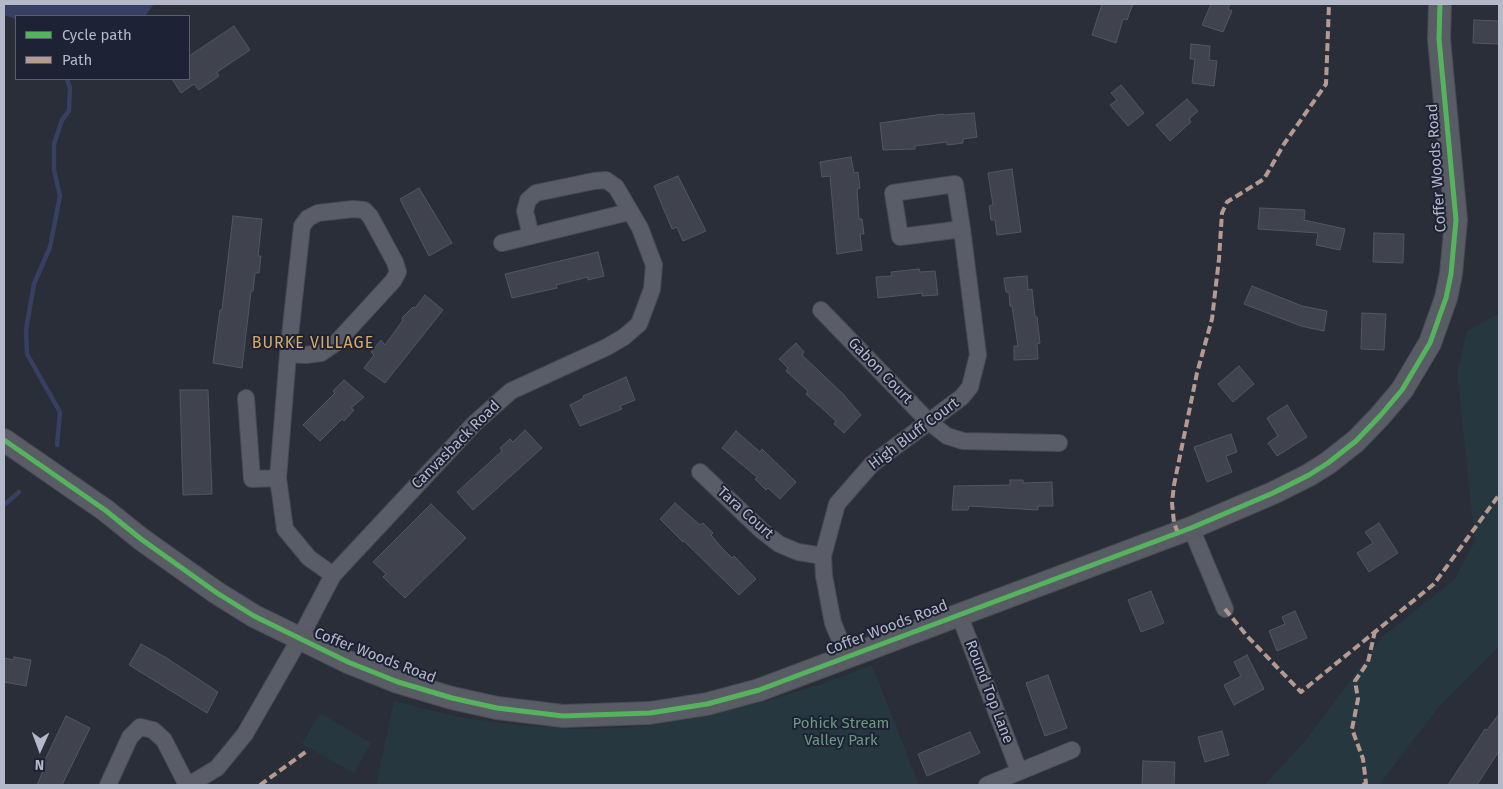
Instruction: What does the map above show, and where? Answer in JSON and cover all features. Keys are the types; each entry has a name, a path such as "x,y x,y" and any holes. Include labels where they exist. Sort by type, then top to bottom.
{"street":[{"name":"Coffer Woods Road","path":"4,440 105,510 141,539 217,593 254,616 299,640 398,682 452,698 498,708 564,716 650,713 707,704 759,690 1191,528 1280,489 1328,463 1356,441 1402,390 1430,343 1446,298 1451,274 1456,220 1439,39 1440,4"},
{"name":"Canvasback Road","path":"188,785 217,768 246,734 333,575 475,423 511,391 607,347 624,337 639,324 652,289 654,265 640,228 616,187 606,180 536,193 528,200 525,211 531,236"},
{"name":"High Bluff Court","path":"847,657 833,624 826,597 822,556 837,504 872,464 962,398 970,387 978,355 976,331 962,228 955,184 893,193 900,237 962,228"},
{"path":"288,354 306,355 321,352 337,342 393,281 398,272 395,262 370,216 364,210 353,208 318,213 308,218 302,226 288,354 278,478 285,529 309,558 333,575"},
{"path":"502,243 629,212"},
{"name":"Gabon Court","path":"821,310 930,422 948,436 963,441 1059,443"},
{"path":"246,398 252,479 278,478"},
{"name":"Tara Court","path":"700,472 779,544 798,552 822,556"},
{"path":"1191,528 1225,609"},
{"name":"Round Top Lane","path":"959,614 1019,771"},
{"path":"108,785 130,737 140,727 153,730 164,740 188,785"},
{"path":"987,785 1072,750"}],"green space":[{"path":"1499,313 1499,646 1437,709 1379,785 1264,785 1306,740 1382,637 1454,580 1475,541 1457,373 1467,331"},
{"name":"Pohick Stream Valley Park","path":"872,665 919,785 376,785 394,701 455,716 516,725 578,729 640,727 701,717 760,703 819,685"},
{"path":"320,713 371,743 354,773 302,744"}],"water":[{"path":"4,4 154,4 146,15 15,15 15,19 4,15"}],"building":[{"path":"1102,4 1133,4 1127,20 1123,19 1116,43 1092,35"},
{"path":"1211,4 1230,4 1228,9 1232,11 1223,32 1202,25"},
{"path":"1474,20 1499,21 1499,44 1473,43"},
{"path":"234,26 250,50 217,72 219,76 199,90 194,84 181,93 173,80 190,80 190,55"},
{"path":"1191,44 1210,46 1209,60 1217,61 1214,86 1192,83 1195,59 1190,59"},
{"path":"1121,85 1144,113 1128,126 1110,105 1117,100 1111,93"},
{"path":"1187,99 1198,111 1189,119 1191,122 1170,141 1156,125"},
{"path":"974,113 977,137 963,139 963,143 947,145 947,142 915,146 915,149 883,150 880,123 943,114"},
{"path":"851,157 854,173 858,172 860,188 857,189 859,219 862,219 864,234 860,234 862,250 837,254 830,176 822,177 820,162"},
{"path":"1012,169 1021,232 997,235 995,220 991,220 989,206 993,205 988,173"},
{"path":"678,176 706,231 683,241 677,227 672,229 654,186"},
{"path":"419,188 452,243 429,256 400,199"},
{"path":"1260,208 1305,210 1304,220 1345,229 1340,250 1316,245 1318,233 1258,229"},
{"path":"233,216 262,219 258,256 261,256 259,273 255,273 253,291 251,291 242,368 213,363 220,310 222,310"},
{"path":"1374,233 1404,234 1403,263 1373,262"},
{"path":"598,252 604,276 588,280 588,277 556,285 557,288 512,298 505,274"},
{"path":"919,269 920,272 935,271 938,295 922,296 923,293 878,298 876,277 892,276 891,272"},
{"path":"1027,276 1028,290 1032,289 1035,317 1037,317 1040,343 1037,344 1038,359 1014,360 1014,346 1018,346 1012,306 1010,306 1009,292 1006,292 1004,278"},
{"path":"1252,286 1302,306 1327,311 1324,331 1301,326 1244,304"},
{"path":"425,295 443,310 385,383 364,368 374,355 371,352 381,340 385,345 403,320 402,318 413,307 415,308"},
{"path":"1362,313 1386,314 1384,350 1361,349"},
{"path":"796,343 804,352 802,355 843,394 861,415 844,433 834,424 836,421 806,394 808,391 786,371 788,368 779,359"},
{"path":"1239,366 1254,384 1233,402 1218,384"},
{"path":"626,377 635,400 620,406 622,409 580,426 570,405 584,398 583,396"},
{"path":"344,380 364,397 351,408 354,410 344,421 342,419 320,441 303,425 335,393 333,391"},
{"path":"180,390 208,390 212,494 183,495"},
{"path":"1287,405 1307,437 1277,456 1268,443 1278,436 1267,418"},
{"path":"525,430 542,448 473,510 457,492 502,451 500,448 510,439 513,442"},
{"path":"736,431 760,452 762,449 796,482 780,499 768,488 766,490 755,479 758,478 722,448"},
{"path":"1231,434 1237,452 1226,456 1232,472 1207,482 1194,447"},
{"path":"1010,480 1023,480 1023,483 1052,482 1053,506 1038,506 1038,510 969,506 968,510 952,510 954,486 1010,485"},
{"path":"675,503 700,525 703,523 713,533 711,535 722,548 732,558 734,556 756,579 739,595 660,519"},
{"path":"431,504 466,538 405,598 383,577 386,574 373,562"},
{"path":"1379,523 1398,553 1369,572 1357,553 1373,543 1365,532"},
{"path":"1151,591 1164,623 1141,632 1128,600"},
{"path":"1295,611 1307,638 1277,651 1269,631 1285,624 1282,617"},
{"path":"141,644 165,657 218,692 207,713 129,665"},
{"path":"1247,655 1264,689 1234,705 1224,685 1241,676 1234,662"},
{"path":"14,657 31,660 26,686 4,682 4,658 14,660"},
{"path":"1048,675 1067,728 1045,736 1026,683"},
{"path":"1499,714 1499,751 1477,785 1448,785 1485,729 1487,730"},
{"path":"66,716 90,728 62,785 37,785 43,771 40,770"},
{"path":"1222,731 1229,755 1205,762 1198,737"},
{"path":"970,732 980,753 927,776 918,754"},
{"path":"1143,761 1175,762 1174,785 1142,785"}],"waterway":[{"path":"57,445 60,412 27,354 26,330 34,284 50,247 60,196 54,170 54,144 62,120 69,111 70,88 67,80"},
{"path":"4,505 19,492"}],"marked path":[{"path":"1178,533 1174,523 1172,503 1174,485 1197,373 1212,319 1222,213 1227,202 1264,179 1284,144 1326,84 1329,4"},
{"path":"1225,609 1247,636 1301,692 1434,584 1499,495"},
{"path":"1363,785 1366,783 1363,759 1352,729 1358,699 1355,681 1368,662 1375,631"},
{"path":"260,785 307,751"}],"cycle path":[{"path":"4,440 105,510 141,539 217,593 254,616 348,662 398,682 452,698 497,708 563,716 650,713 707,704 759,690 1191,528 1273,493 1309,475 1356,441 1402,390 1430,343 1446,298 1451,274 1456,220 1439,39 1440,4"}],"district":[{"name":"BURKE VILLAGE","path":"313,344"}]}
